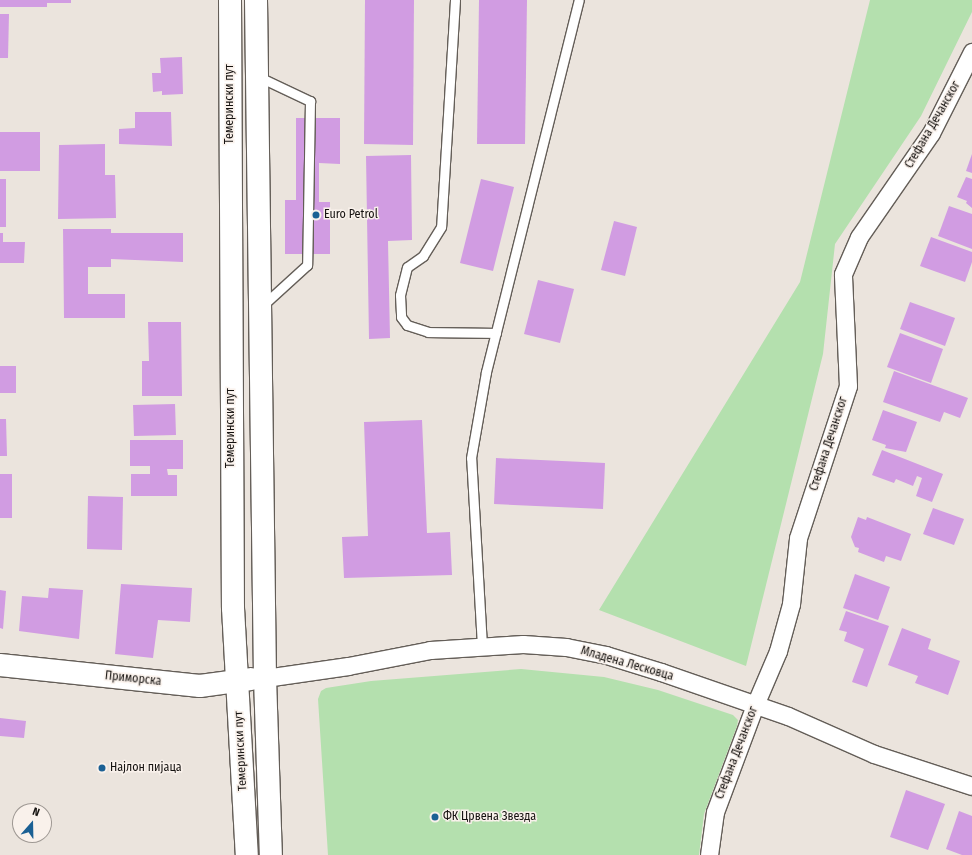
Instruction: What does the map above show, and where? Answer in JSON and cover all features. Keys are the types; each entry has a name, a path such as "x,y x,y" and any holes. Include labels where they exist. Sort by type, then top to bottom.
{"main road":[{"name":"Темерински пут","path":"230,0 231,422 237,681 247,855"},
{"path":"256,0 265,678 271,855"},
{"name":"Приморска","path":"0,665 200,686 265,678"}],"street":[{"name":"Стефана Дечанског","path":"709,855 715,812 755,705 778,651 791,604 798,538 848,386 843,274 859,238 931,132 972,52"},
{"name":"Младена Лесковца","path":"265,678 348,666 430,650 523,644 566,647 606,655 788,716 874,754 972,786"}],"lane":[{"path":"455,0 441,227 423,256 407,267 400,295 401,317 407,325 428,332 496,333"},
{"path":"482,646 471,458 496,333 579,0"},
{"path":"256,76 310,101 308,265 260,307"}],"green space":[{"path":"870,0 972,0 972,12 921,116 835,244 823,354 746,666 599,610 800,282"},
{"path":"521,669 604,677 658,690 733,715 738,720 704,814 699,855 328,855 318,699 321,691 326,688 371,681"}],"building":[{"path":"0,0 71,0 71,3 47,3 47,7 0,7"},
{"path":"365,0 414,0 413,145 364,144"},
{"path":"479,0 527,0 525,144 477,144"},
{"path":"0,14 9,14 8,58 0,58"},
{"path":"182,57 183,94 162,95 162,91 153,92 152,73 161,73 160,58"},
{"path":"135,112 171,112 172,146 119,144 119,129 135,128"},
{"path":"296,118 340,118 340,164 319,163 319,202 330,202 330,254 285,254 285,200 296,200"},
{"path":"0,132 40,132 40,171 0,171"},
{"path":"105,144 105,175 115,175 116,218 58,219 59,145"},
{"path":"972,154 972,173 966,171"},
{"path":"411,155 412,240 388,241 390,338 369,339 366,156"},
{"path":"966,177 972,179 972,208 966,203 967,201 957,197"},
{"path":"0,179 6,179 6,227 0,227"},
{"path":"481,179 514,187 493,271 460,263"},
{"path":"949,206 972,214 972,249 938,236"},
{"path":"614,221 637,227 625,276 601,270"},
{"path":"63,229 111,229 111,233 183,233 183,262 111,259 111,267 88,267 88,294 125,294 125,318 64,318"},
{"path":"0,233 3,233 3,242 25,242 24,263 0,263"},
{"path":"931,237 972,252 972,262 965,282 920,266"},
{"path":"538,280 574,289 560,343 524,334"},
{"path":"910,302 955,318 945,346 900,329"},
{"path":"148,322 181,322 182,396 142,396 142,361 149,361"},
{"path":"900,333 943,349 931,383 887,367"},
{"path":"0,366 16,366 16,393 0,393"},
{"path":"894,371 968,398 960,418 944,412 940,422 883,402"},
{"path":"175,404 176,435 134,436 133,405"},
{"path":"883,410 917,422 906,452 885,448 886,445 872,440"},
{"path":"0,419 6,419 7,456 0,456"},
{"path":"422,420 427,533 450,532 452,575 344,578 342,537 368,536 364,422"},
{"path":"130,440 183,440 183,469 167,469 168,475 177,475 177,496 131,496 131,474 150,474 150,466 130,466"},
{"path":"882,450 943,474 932,502 916,496 922,478 917,476 913,486 896,479 894,483 872,475"},
{"path":"496,458 605,463 603,509 494,504"},
{"path":"0,474 12,474 12,518 0,518"},
{"path":"88,496 123,497 122,550 87,549"},
{"path":"933,508 964,519 954,545 923,534"},
{"path":"858,517 866,520 867,517 911,534 901,561 886,556 884,562 858,552 859,548 855,547 851,537"},
{"path":"855,574 890,587 878,620 843,608"},
{"path":"121,584 192,588 190,622 158,620 153,658 115,654"},
{"path":"49,588 83,590 79,639 19,631 22,596 48,598"},
{"path":"0,590 6,591 3,629 0,628"},
{"path":"846,611 889,626 867,687 852,682 864,649 844,641 847,632 839,630"},
{"path":"902,628 931,639 928,649 960,661 948,695 915,683 918,676 888,665"},
{"path":"0,718 26,721 24,738 0,736"},
{"path":"906,790 945,804 928,850 890,837"},
{"path":"959,811 972,816 972,855 962,855 946,849"}],"place":[{"name":"Euro Petrol","path":"316,215"},
{"name":"Најлон пијаца","path":"102,768"},
{"name":"ФК Црвена Звезда","path":"435,817"}]}
